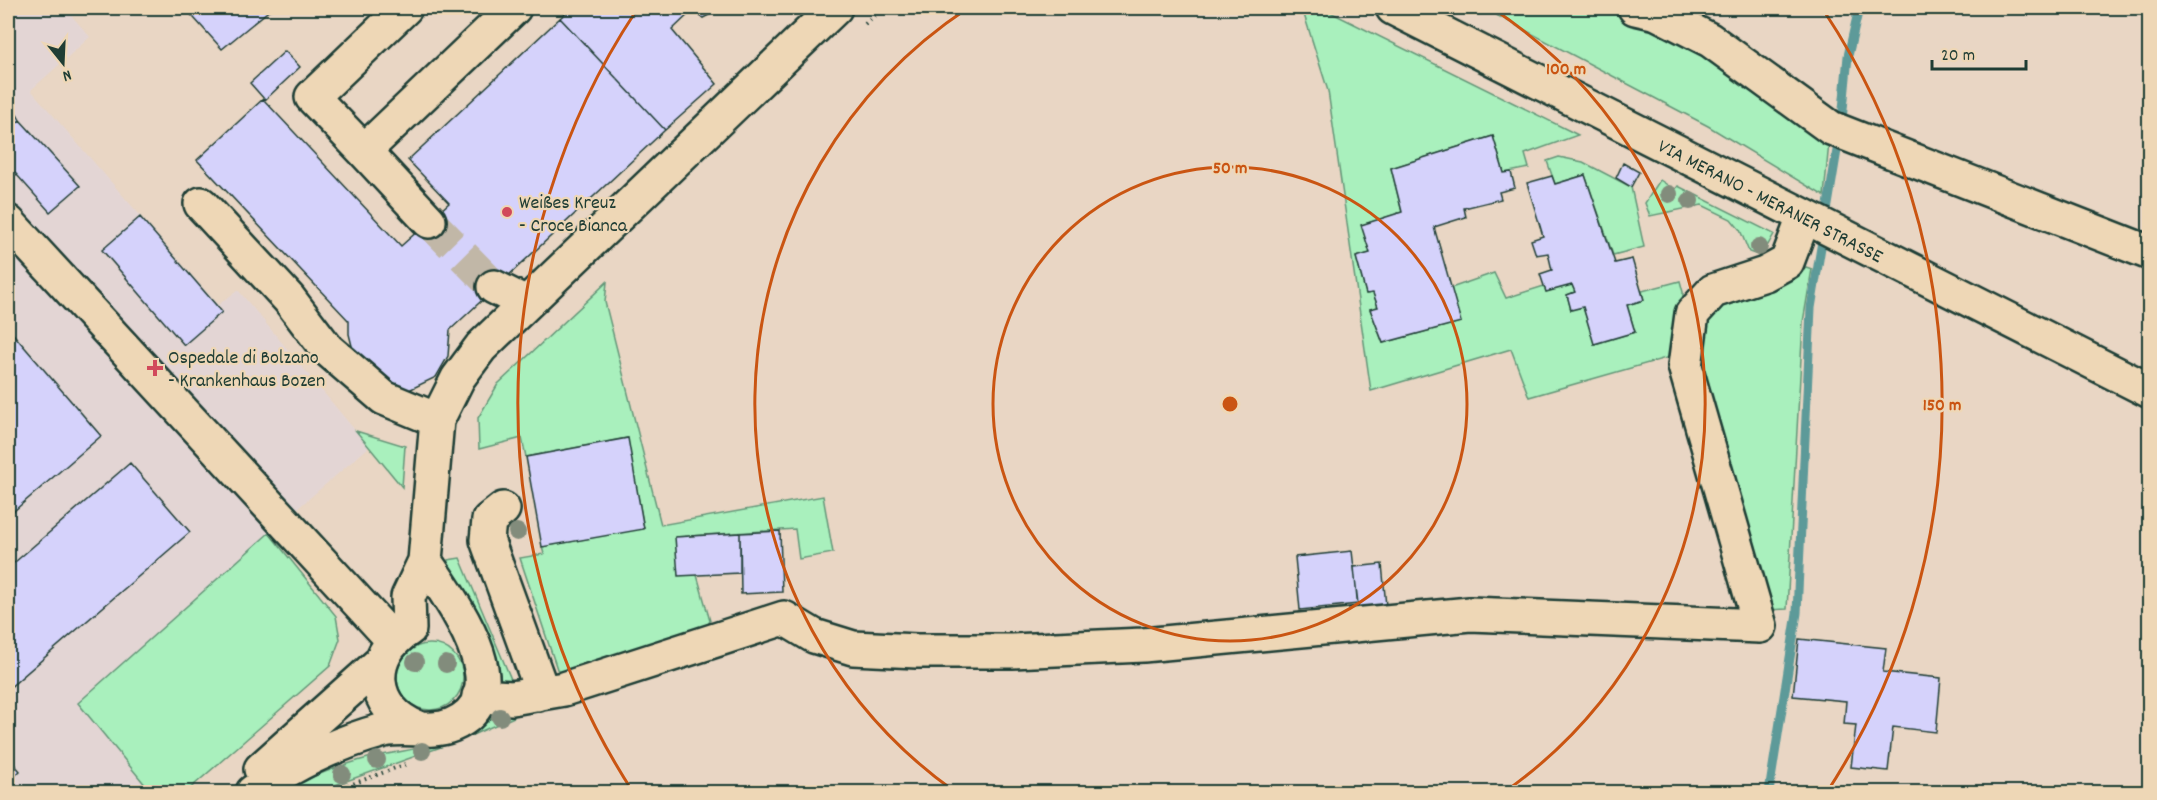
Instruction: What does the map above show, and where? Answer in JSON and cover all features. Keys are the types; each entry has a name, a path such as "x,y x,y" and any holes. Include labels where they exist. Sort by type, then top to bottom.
{"main road":[{"path":"405,8 312,97 429,221"},
{"path":"364,151 514,8"},
{"path":"418,728 399,718 385,701 379,681 394,644 408,597 425,561 437,420 459,378 481,347 835,8"},
{"path":"1635,8 1657,13 1710,40 1842,132 2150,253"},
{"name":"VIA MERANO - MERANER STRASSE","path":"1411,10 1821,225 2150,391"},
{"path":"201,204 289,299 327,348 384,398 437,420"},
{"path":"8,222 394,644"},
{"path":"479,696 512,698 564,689 784,618 814,636 853,648 916,651 1012,651 1143,645 1470,614 1760,626 1685,366 1692,314 1713,291 1765,274 1787,262 1821,225"},
{"path":"494,287 526,303"},
{"path":"503,509 489,519 487,540 539,683 538,694"},
{"path":"254,792 290,767 345,743 387,729 439,728 463,718 479,696 483,671 479,656 455,607 425,561"},
{"path":"237,792 394,644 432,625 450,628 466,638 479,656"}],"path":[{"path":"857,32 883,8"},
{"path":"331,792 410,762"}],"shaded area":[{"name":"Ospedale di Bolzano - Krankenhaus Bozen","path":"8,8 65,8 90,37 31,90 218,305 238,290 369,447 269,533 336,616 340,639 330,666 186,792 8,792"}],"green space":[{"path":"1302,8 1322,8 1578,135 1525,154 1529,168 1504,173 1493,136 1391,168 1402,212 1362,225 1370,253 1356,257 1366,294 1373,293 1378,307 1370,309 1383,343 1460,322 1451,288 1494,273 1506,298 1544,286 1572,285 1575,292 1567,295 1571,309 1583,307 1595,344 1635,332 1627,305 1644,300 1642,291 1680,281 1683,292 1680,354 1529,397 1511,349 1371,391 1328,91"},
{"path":"1483,8 1588,8 1637,18 1700,45 1829,142 1824,196 1708,126"},
{"path":"1559,157 1583,162 1631,187 1644,247 1613,255 1585,175 1555,184 1547,161"},
{"path":"1660,180 1675,190 1678,186 1774,234 1764,252 1757,255 1749,252 1740,230 1731,219 1702,205 1650,216 1645,203"},
{"path":"1806,267 1812,269 1803,322 1787,609 1766,610 1697,368 1707,316 1725,298 1783,281"},
{"path":"607,282 605,302 661,525 823,496 833,553 799,559 795,529 676,537 697,575 710,621 704,631 560,678 520,558 544,554 542,547 644,528 627,438 526,457 522,438 479,449 478,418 498,384"},
{"path":"356,431 405,446 402,487"},
{"path":"269,533 336,616 340,639 330,666 186,792 151,792 78,703"},
{"path":"460,558 513,684 497,683 447,570 448,560"},
{"path":"430,644 443,647 453,654 460,664 463,677 460,690 453,700 443,707 430,710 417,707 407,700 400,690 397,677 400,664 407,654 417,647"},
{"path":"508,712 514,717 463,739 316,792 277,792 356,761 453,740 484,725 497,713"}],"building":[{"path":"185,8 272,8 222,49"},
{"path":"572,8 645,8 648,11 652,8 711,8 711,14 703,18 693,10 672,30 717,84 665,130 560,18"},
{"name":"Weißes Kreuz - Croce Bianca","path":"560,18 665,130 450,330 448,356 436,377 409,390 388,389 354,354 349,334 349,321 197,160 263,99 401,246 449,203 408,160"},
{"path":"285,51 300,67 265,100 250,83"},
{"path":"8,98 20,120 8,131"},
{"path":"20,120 80,186 50,212 8,165 8,131"},
{"path":"1493,136 1504,173 1511,172 1515,188 1499,192 1501,199 1464,208 1466,217 1434,227 1461,322 1383,343 1370,309 1378,307 1373,293 1366,294 1356,257 1370,253 1361,225 1402,212 1391,168"},
{"path":"1623,163 1639,172 1631,187 1616,178"},
{"path":"1585,175 1615,263 1632,259 1644,300 1627,305 1635,332 1594,344 1583,307 1571,310 1567,295 1575,292 1572,285 1546,292 1540,274 1552,270 1548,253 1536,255 1531,240 1543,236 1527,183 1552,176 1555,184"},
{"path":"140,217 222,312 184,345 102,250"},
{"path":"8,328 101,436 8,516"},
{"path":"628,438 644,529 542,547 526,457"},
{"path":"130,463 190,532 8,689 8,568"},
{"path":"780,531 782,592 741,594 740,533"},
{"path":"740,533 740,573 678,576 675,537"},
{"path":"1352,551 1358,604 1300,610 1295,557"},
{"path":"1382,564 1386,606 1358,609 1354,567"},
{"path":"1799,639 1886,648 1883,672 1941,678 1936,732 1893,727 1888,771 1851,767 1856,725 1844,724 1846,701 1793,696"},
{"path":"8,757 20,771 8,782"}],"waterway":[{"path":"1769,792 1797,613 1811,308 1842,120 1848,56 1859,8"}],"tunnel":[{"path":"429,221 494,287"}],"place":[{"name":"Weißes Kreuz - Croce Bianca","path":"507,212"},
{"name":"Ospedale di Bolzano - Krankenhaus Bozen","path":"155,368"}]}
